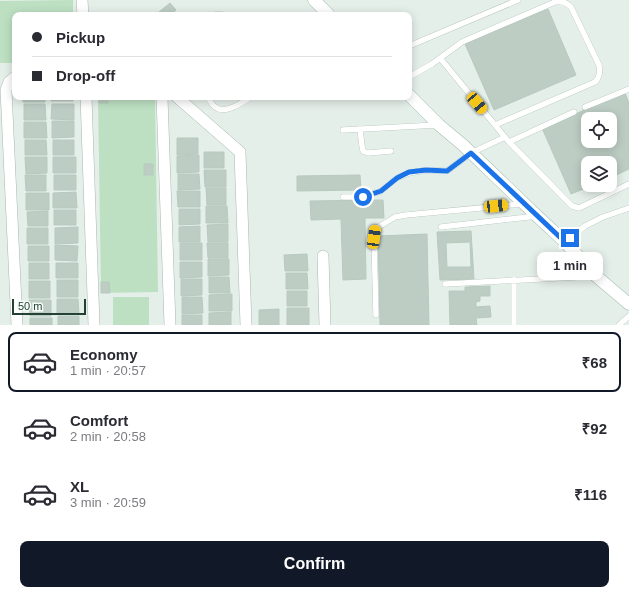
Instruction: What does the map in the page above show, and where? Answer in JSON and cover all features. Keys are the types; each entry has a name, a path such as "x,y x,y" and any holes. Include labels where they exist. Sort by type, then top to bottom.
{"main road":[{"path":"314,0 326,12"},
{"path":"412,98 565,242 596,276 629,304"}],"street":[{"path":"82,0 83,12"},
{"path":"12,80 9,82 6,90 5,158 17,325"},
{"path":"86,100 94,325"},
{"path":"162,100 170,325"},
{"path":"180,100 240,152 246,325"},
{"path":"323,256 325,325"}],"lane":[{"path":"412,45 518,0"},
{"path":"412,75 462,42 555,2 561,1 567,3 571,7 599,65 600,72 598,78 594,82 495,125"},
{"path":"440,58 509,142 572,206 579,208 629,184"},
{"path":"585,107 629,89"},
{"path":"209,100 216,108 224,109 245,100"},
{"path":"509,142 574,112"},
{"path":"343,130 439,125"},
{"path":"360,129 363,151 368,153 391,151"},
{"path":"344,197 363,197 381,191 397,178 409,172 426,170 447,171 471,153 505,137"},
{"path":"376,315 374,237 376,229 380,226 395,217 406,215 525,204"},
{"path":"565,242 585,226 603,217 629,208"},
{"path":"442,227 537,216"},
{"path":"445,284 596,276"},
{"path":"514,280 514,325"},
{"path":"619,325 628,317"},
{"path":"625,325 628,317"}],"green space":[{"path":"73,0 73,12 12,12 12,63 0,63 0,1"},
{"path":"98,100 155,100 158,292 101,293"},
{"path":"113,297 149,297 149,325 113,325"}],"building":[{"path":"170,3 176,10 174,12 159,12"},
{"path":"548,9 576,75 494,110 465,44"},
{"path":"625,93 629,103 629,169 617,175 617,156 581,156 581,190 571,194 542,128"},
{"path":"23,100 45,100 45,102 23,102"},
{"path":"73,100 73,101 51,101"},
{"path":"99,100 108,100 108,103 99,103"},
{"path":"24,104 45,104 46,120 24,120"},
{"path":"52,104 74,104 74,120 51,119"},
{"path":"52,121 74,121 74,137 52,138"},
{"path":"24,122 46,122 47,138 24,138"},
{"path":"177,138 198,138 198,154 177,155"},
{"path":"25,140 46,140 47,155 25,155"},
{"path":"53,140 74,140 74,155 53,155"},
{"path":"204,152 224,152 224,168 204,168"},
{"path":"199,155 199,172 177,173 177,156"},
{"path":"25,157 47,157 47,173 26,174"},
{"path":"53,157 76,157 76,173 53,173"},
{"path":"144,164 153,164 153,175 144,175"},
{"path":"204,170 226,170 226,187 205,187"},
{"path":"178,174 199,174 200,189 178,190"},
{"path":"25,175 46,175 46,191 26,191"},
{"path":"54,175 76,175 76,190 54,190"},
{"path":"360,175 361,190 297,191 297,176"},
{"path":"206,188 226,188 226,205 207,205"},
{"path":"177,191 200,191 200,207 178,207"},
{"path":"76,192 77,208 53,208 53,193"},
{"path":"26,193 49,193 49,210 26,210"},
{"path":"383,200 384,218 365,218 366,279 343,280 341,219 311,220 310,201"},
{"path":"206,206 227,206 228,223 206,223"},
{"path":"179,209 200,209 200,224 179,225"},
{"path":"54,210 76,210 76,225 54,225"},
{"path":"48,211 48,226 28,226 27,212"},
{"path":"228,224 228,242 208,242 207,225"},
{"path":"200,226 200,242 179,242 179,227"},
{"path":"78,227 78,243 55,244 55,228"},
{"path":"27,228 48,228 48,244 27,244"},
{"path":"471,231 474,279 440,280 437,232"},
{"path":"427,234 429,325 380,325 378,236"},
{"path":"470,242 471,267 447,267 446,243"},
{"path":"180,243 202,243 202,260 180,260"},
{"path":"207,243 228,243 228,258 208,258"},
{"path":"55,245 78,246 77,261 55,260"},
{"path":"28,246 49,246 49,261 28,261"},
{"path":"307,254 308,271 285,271 284,255"},
{"path":"208,259 229,259 229,275 208,276"},
{"path":"180,262 202,262 202,277 180,278"},
{"path":"29,263 49,263 49,279 29,279"},
{"path":"56,263 78,263 78,278 56,278"},
{"path":"286,273 307,273 308,289 286,289"},
{"path":"209,277 229,277 230,293 209,293"},
{"path":"181,279 202,279 202,295 181,296"},
{"path":"57,280 78,280 78,297 57,297"},
{"path":"29,281 50,281 50,298 29,298"},
{"path":"101,282 109,282 110,293 101,293"},
{"path":"490,286 490,296 480,296 480,301 476,302 476,307 490,306 491,317 476,318 477,325 450,325 449,291 465,291 465,287"},
{"path":"287,291 307,291 307,306 287,306"},
{"path":"232,294 232,311 209,311 209,295"},
{"path":"182,297 202,297 203,313 182,314"},
{"path":"57,299 78,299 79,314 57,314"},
{"path":"29,300 51,300 51,316 30,316"},
{"path":"287,308 309,308 309,325 287,325"},
{"path":"279,309 279,325 259,325 259,310"},
{"path":"231,312 231,325 209,325 209,313"},
{"path":"182,315 202,315 202,325 182,325"},
{"path":"58,316 79,316 79,325 58,325"},
{"path":"30,318 52,318 52,325 30,325"}],"route":[{"path":"363,197 381,191 397,178 409,172 426,170 447,171 471,153 565,242 570,238"}]}
